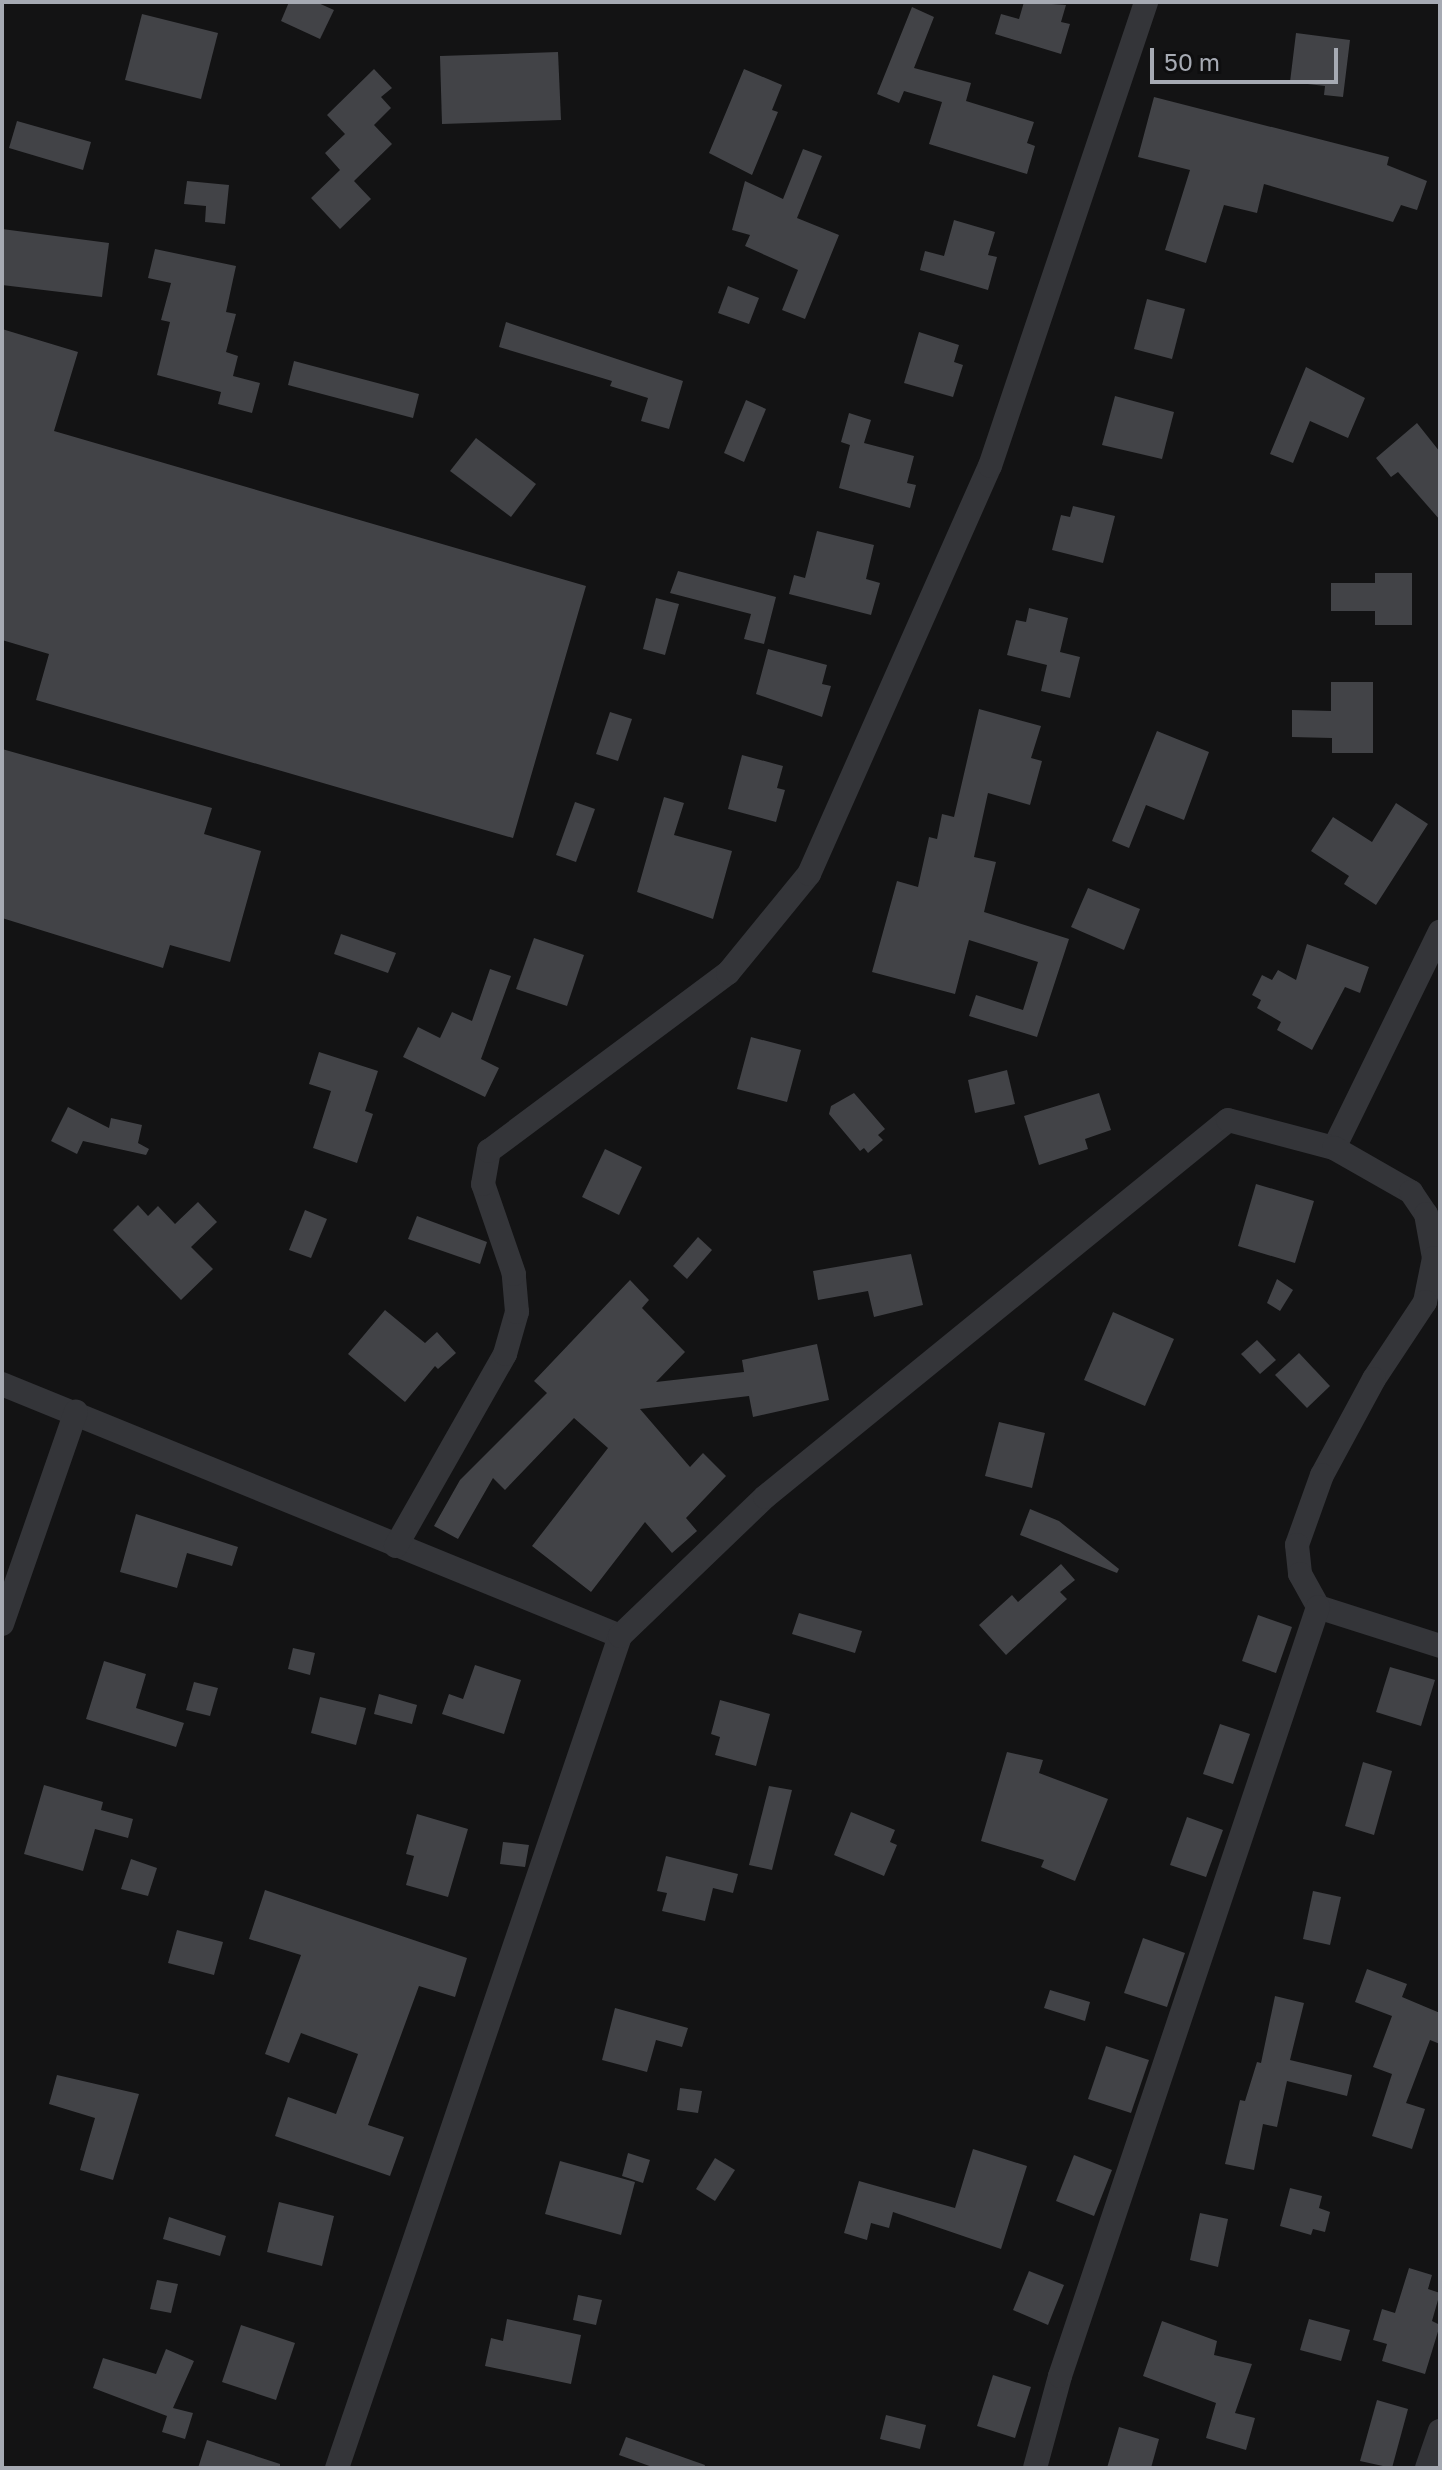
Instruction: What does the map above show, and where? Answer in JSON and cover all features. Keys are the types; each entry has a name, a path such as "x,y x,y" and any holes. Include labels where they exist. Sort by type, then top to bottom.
{"street":[{"path":"396,1546 505,1354 517,1312 514,1274 483,1184 489,1151 728,973 809,874 990,466 1146,2"},
{"path":"1334,1148 1440,932"},
{"path":"337,2468 620,1636 765,1497 1228,1120 1334,1148 1411,1192 1426,1214 1434,1258 1425,1302 1374,1379 1322,1475 1297,1545 1300,1574 1318,1607 1440,1646"},
{"path":"2,1384 620,1636"},
{"path":"2,1624 76,1412"},
{"path":"1035,2468 1060,2376 1318,1607"},
{"path":"1427,2468 1440,2431"}],"building":[{"path":"289,2 316,2 334,10 320,39 281,21"},
{"path":"1024,2 1066,5 1061,22 1070,24 1061,54 995,34 1001,14 1019,19"},
{"path":"912,7 934,17 914,68 971,83 966,101 1034,122 1027,143 1035,146 1027,174 929,144 942,102 904,91 899,103 877,94"},
{"path":"142,14 218,33 201,99 125,80"},
{"path":"1296,33 1350,40 1343,97 1324,95 1325,86 1290,82"},
{"path":"558,52 561,120 442,124 440,56"},
{"path":"374,69 392,88 381,97 391,108 374,125 392,144 354,181 371,199 340,229 311,198 340,170 325,153 345,134 327,115"},
{"path":"744,69 782,85 772,110 778,112 752,175 709,153"},
{"path":"1154,97 1389,157 1387,165 1427,181 1417,210 1401,205 1393,222 1264,184 1257,213 1224,205 1206,263 1165,250 1190,170 1138,157"},
{"path":"17,121 91,142 83,170 9,148"},
{"path":"803,149 822,156 797,218 839,235 805,319 782,310 798,270 745,246 750,235 732,230 745,181 783,199"},
{"path":"187,181 229,185 225,224 205,222 206,206 184,204"},
{"path":"954,220 995,232 988,255 997,257 988,290 920,270 925,251 944,256"},
{"path":"2,229 109,243 102,297 2,285"},
{"path":"155,249 236,266 226,312 236,314 226,352 238,356 233,376 260,383 252,413 218,404 221,392 157,375 170,322 161,320 171,283 148,278"},
{"path":"728,286 759,298 749,324 718,313"},
{"path":"1147,299 1185,309 1172,359 1134,349"},
{"path":"506,322 683,381 669,429 641,421 648,398 610,386 612,381 499,347"},
{"path":"2,329 78,352 54,431 586,586 513,838 36,700 49,654 2,640"},
{"path":"919,332 959,345 954,362 963,365 953,397 904,383"},
{"path":"294,361 419,394 413,418 288,385"},
{"path":"1306,367 1365,398 1348,438 1310,421 1293,463 1270,454"},
{"path":"1115,396 1174,412 1162,459 1102,445"},
{"path":"746,400 766,409 744,462 724,453"},
{"path":"849,413 871,420 864,443 914,456 907,483 916,485 910,508 839,488 850,445 841,442"},
{"path":"1417,423 1440,452 1440,520 1398,472 1391,477 1376,458"},
{"path":"476,438 536,484 511,517 450,471"},
{"path":"1073,506 1115,516 1103,563 1052,550 1061,515 1070,517"},
{"path":"817,531 874,545 866,579 880,583 871,615 789,594 794,575 805,578"},
{"path":"678,571 776,597 764,644 744,639 751,614 670,593"},
{"path":"1375,573 1412,573 1412,625 1375,625 1375,611 1331,611 1331,583 1375,583"},
{"path":"656,598 679,604 665,655 643,649"},
{"path":"1029,608 1068,618 1060,652 1080,657 1070,698 1041,691 1047,665 1007,655 1016,620 1026,622"},
{"path":"768,649 827,665 822,684 831,686 822,717 756,694"},
{"path":"1331,682 1373,682 1373,753 1332,753 1332,738 1292,737 1292,710 1331,711"},
{"path":"979,709 1041,726 1031,758 1042,761 1030,805 988,793 974,857 996,862 984,912 1069,939 1037,1037 969,1016 976,995 1023,1010 1038,962 969,940 955,994 872,972 897,881 918,887 929,837 937,839 942,814 954,817"},
{"path":"610,712 632,719 618,761 596,754"},
{"path":"1157,731 1209,752 1184,820 1146,805 1129,848 1112,841"},
{"path":"2,749 212,808 204,834 261,851 230,962 170,945 163,968 2,918"},
{"path":"742,755 783,766 777,788 785,790 776,822 728,809"},
{"path":"664,797 684,803 674,835 732,851 713,919 637,892"},
{"path":"575,802 595,809 576,862 556,855"},
{"path":"1396,803 1428,824 1376,905 1344,884 1349,876 1311,851 1333,817 1372,842"},
{"path":"1088,888 1140,909 1124,950 1071,927"},
{"path":"341,934 396,953 388,973 334,954"},
{"path":"534,938 584,955 567,1006 516,989"},
{"path":"1307,944 1369,967 1360,993 1345,987 1312,1050 1277,1030 1281,1022 1257,1008 1261,1000 1252,995 1262,975 1272,980 1278,970 1296,980"},
{"path":"490,969 511,976 481,1059 499,1068 485,1097 403,1057 418,1027 440,1038 452,1012 472,1021"},
{"path":"751,1037 801,1050 787,1102 737,1089"},
{"path":"319,1052 378,1071 365,1111 373,1114 357,1163 313,1148 331,1091 309,1084"},
{"path":"1007,1070 1015,1104 975,1113 968,1080"},
{"path":"854,1093 885,1129 878,1135 883,1140 868,1153 864,1148 860,1151 829,1114 831,1106"},
{"path":"1099,1093 1111,1130 1085,1139 1088,1149 1039,1165 1024,1116"},
{"path":"68,1107 109,1128 111,1118 142,1125 138,1143 149,1149 146,1155 83,1141 77,1154 51,1141"},
{"path":"605,1149 642,1167 619,1215 582,1197"},
{"path":"1256,1184 1314,1201 1295,1263 1238,1246"},
{"path":"198,1202 217,1222 191,1247 213,1269 181,1300 113,1230 138,1205 148,1216 158,1206 175,1224"},
{"path":"305,1210 327,1219 311,1258 289,1250"},
{"path":"417,1216 487,1242 480,1264 408,1239"},
{"path":"698,1237 712,1250 687,1279 673,1266"},
{"path":"911,1254 923,1305 874,1317 868,1291 818,1300 813,1271"},
{"path":"1277,1279 1293,1290 1280,1311 1267,1303"},
{"path":"630,1280 649,1300 642,1308 685,1352 656,1382 744,1372 742,1360 817,1344 829,1400 753,1417 749,1396 640,1409 690,1467 703,1453 726,1476 686,1518 697,1531 672,1553 645,1522 591,1592 532,1546 608,1448 574,1418 505,1490 493,1478 458,1539 434,1526 460,1480 547,1393 534,1381"},
{"path":"385,1310 425,1343 437,1332 456,1353 438,1369 435,1366 405,1402 348,1354"},
{"path":"1113,1312 1174,1339 1145,1406 1084,1380"},
{"path":"1257,1340 1276,1360 1260,1374 1241,1354"},
{"path":"1299,1353 1330,1386 1307,1408 1275,1375"},
{"path":"999,1422 1045,1433 1032,1488 985,1476"},
{"path":"1030,1509 1059,1521 1119,1569 1117,1573 1020,1535"},
{"path":"136,1514 238,1547 232,1566 187,1553 177,1588 120,1572"},
{"path":"1061,1564 1075,1580 1060,1592 1067,1599 1006,1655 979,1625 1012,1595 1018,1602"},
{"path":"799,1613 862,1631 855,1653 792,1634"},
{"path":"1258,1615 1292,1627 1276,1673 1242,1661"},
{"path":"293,1648 315,1653 310,1675 288,1669"},
{"path":"104,1661 146,1674 136,1708 184,1723 176,1747 86,1719"},
{"path":"475,1665 521,1680 504,1734 442,1714 449,1694 463,1699"},
{"path":"1390,1667 1435,1680 1421,1726 1376,1712"},
{"path":"194,1682 218,1688 210,1716 186,1710"},
{"path":"379,1694 417,1705 412,1724 374,1714"},
{"path":"320,1697 366,1708 356,1745 311,1733"},
{"path":"720,1700 770,1714 756,1766 715,1755 720,1737 711,1734"},
{"path":"1220,1724 1250,1734 1233,1784 1203,1774"},
{"path":"1007,1752 1043,1760 1039,1773 1108,1799 1075,1881 1041,1867 1044,1860 981,1841"},
{"path":"1363,1762 1392,1771 1374,1835 1345,1826"},
{"path":"44,1785 103,1802 101,1810 133,1819 128,1838 95,1829 83,1871 24,1854"},
{"path":"769,1786 792,1790 772,1870 749,1865"},
{"path":"851,1812 895,1830 890,1842 897,1845 884,1876 834,1855"},
{"path":"417,1814 468,1829 448,1897 406,1885 414,1856 406,1854"},
{"path":"1187,1817 1223,1830 1206,1877 1170,1865"},
{"path":"503,1842 529,1845 525,1867 500,1864"},
{"path":"666,1856 738,1874 733,1893 713,1888 705,1921 662,1911 667,1893 657,1891"},
{"path":"131,1859 157,1868 148,1896 121,1889"},
{"path":"265,1890 467,1958 455,1997 419,1986 368,2125 404,2137 390,2176 275,2136 288,2097 336,2114 358,2054 301,2033 289,2063 265,2054 301,1955 249,1939"},
{"path":"1313,1891 1341,1897 1330,1945 1303,1939"},
{"path":"177,1930 223,1942 214,1975 168,1963"},
{"path":"1143,1938 1185,1953 1167,2007 1124,1993"},
{"path":"1367,1969 1407,1984 1402,1997 1440,2013 1440,2044 1430,2040 1406,2103 1425,2109 1412,2149 1372,2136 1392,2074 1373,2067 1392,2016 1355,2002"},
{"path":"1050,1990 1090,2002 1085,2021 1044,2008"},
{"path":"1275,1996 1304,2003 1290,2060 1352,2075 1347,2096 1287,2081 1277,2127 1263,2124 1254,2170 1225,2164 1240,2100 1245,2101 1257,2062 1261,2063"},
{"path":"615,2008 688,2028 682,2047 656,2040 647,2072 602,2060"},
{"path":"1106,2046 1149,2060 1131,2113 1088,2099"},
{"path":"57,2075 139,2094 113,2180 80,2170 95,2118 49,2104"},
{"path":"680,2088 702,2091 698,2113 677,2110"},
{"path":"973,2149 1027,2166 1001,2249 893,2212 889,2228 871,2223 867,2240 844,2233 859,2181 955,2208"},
{"path":"628,2153 650,2160 643,2183 622,2176"},
{"path":"1074,2155 1112,2170 1094,2216 1056,2201"},
{"path":"715,2158 735,2170 715,2201 696,2189"},
{"path":"560,2161 635,2182 621,2235 545,2214"},
{"path":"1290,2188 1322,2196 1319,2208 1330,2212 1325,2232 1313,2229 1311,2235 1280,2226"},
{"path":"279,2202 334,2216 322,2266 267,2252"},
{"path":"1200,2213 1228,2219 1218,2267 1190,2260"},
{"path":"169,2217 226,2236 220,2256 163,2239"},
{"path":"1409,2268 1432,2275 1428,2289 1440,2293 1432,2321 1440,2325 1425,2374 1382,2361 1387,2344 1373,2340 1382,2309 1395,2313"},
{"path":"1029,2271 1064,2285 1048,2325 1013,2310"},
{"path":"157,2280 178,2284 171,2313 150,2309"},
{"path":"578,2295 602,2300 596,2325 573,2320"},
{"path":"507,2319 581,2335 571,2384 485,2366 491,2338 503,2341"},
{"path":"1309,2319 1350,2330 1341,2361 1300,2350"},
{"path":"1162,2321 1217,2341 1214,2355 1252,2364 1235,2413 1255,2418 1246,2450 1206,2438 1216,2403 1143,2376"},
{"path":"241,2325 295,2343 276,2400 222,2382"},
{"path":"166,2349 194,2361 173,2408 193,2413 185,2439 162,2432 167,2416 93,2388 103,2358 156,2374"},
{"path":"993,2375 1031,2387 1015,2438 977,2426"},
{"path":"1377,2400 1408,2409 1392,2468 1360,2461"},
{"path":"886,2415 926,2425 920,2449 880,2439"},
{"path":"1119,2427 1159,2439 1151,2468 1107,2468"},
{"path":"626,2437 705,2465 704,2468 655,2468 619,2455"},
{"path":"207,2440 280,2464 280,2468 198,2468"}]}
